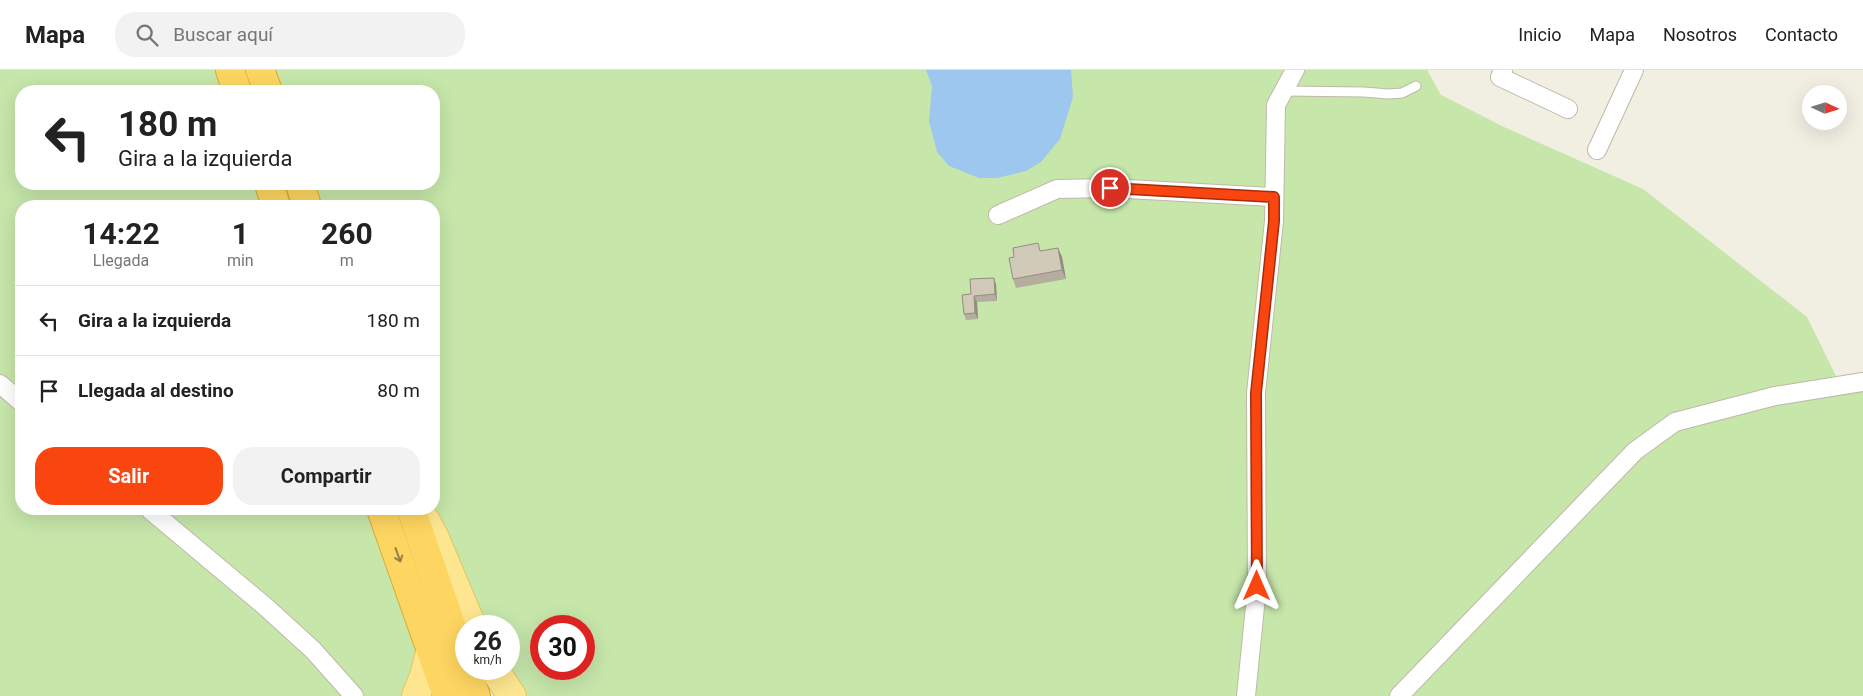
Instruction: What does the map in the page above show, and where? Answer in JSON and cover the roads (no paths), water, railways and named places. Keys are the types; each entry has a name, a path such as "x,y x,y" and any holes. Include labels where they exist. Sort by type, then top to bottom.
{"highway":[{"path":"230,70 235,85"},
{"path":"260,70 266,85"},
{"path":"383,515 447,696"},
{"path":"413,515 455,637"},
{"path":"470,680 476,696"}],"main road":[{"path":"420,515 434,536 467,615"},
{"path":"416,696 424,676 430,648"},
{"path":"501,680 512,696"}],"street":[{"path":"1246,696 1257,586 1256,393 1273,230 1276,105 1295,70"},
{"path":"1503,70 1500,77 1568,109"},
{"path":"1597,150 1634,70"},
{"path":"998,215 1057,189 1110,188 1274,197"},
{"path":"1399,696 1635,451 1675,422 1775,396 1863,382"},
{"path":"0,384 15,397"},
{"path":"156,515 307,644 354,696"}],"lane":[{"path":"1283,91 1389,94 1402,93 1416,86"}],"water":[{"path":"926,70 1071,70 1073,97 1060,139 1041,162 1026,171 997,178 979,178 949,166 937,152 929,121 932,86"}]}
